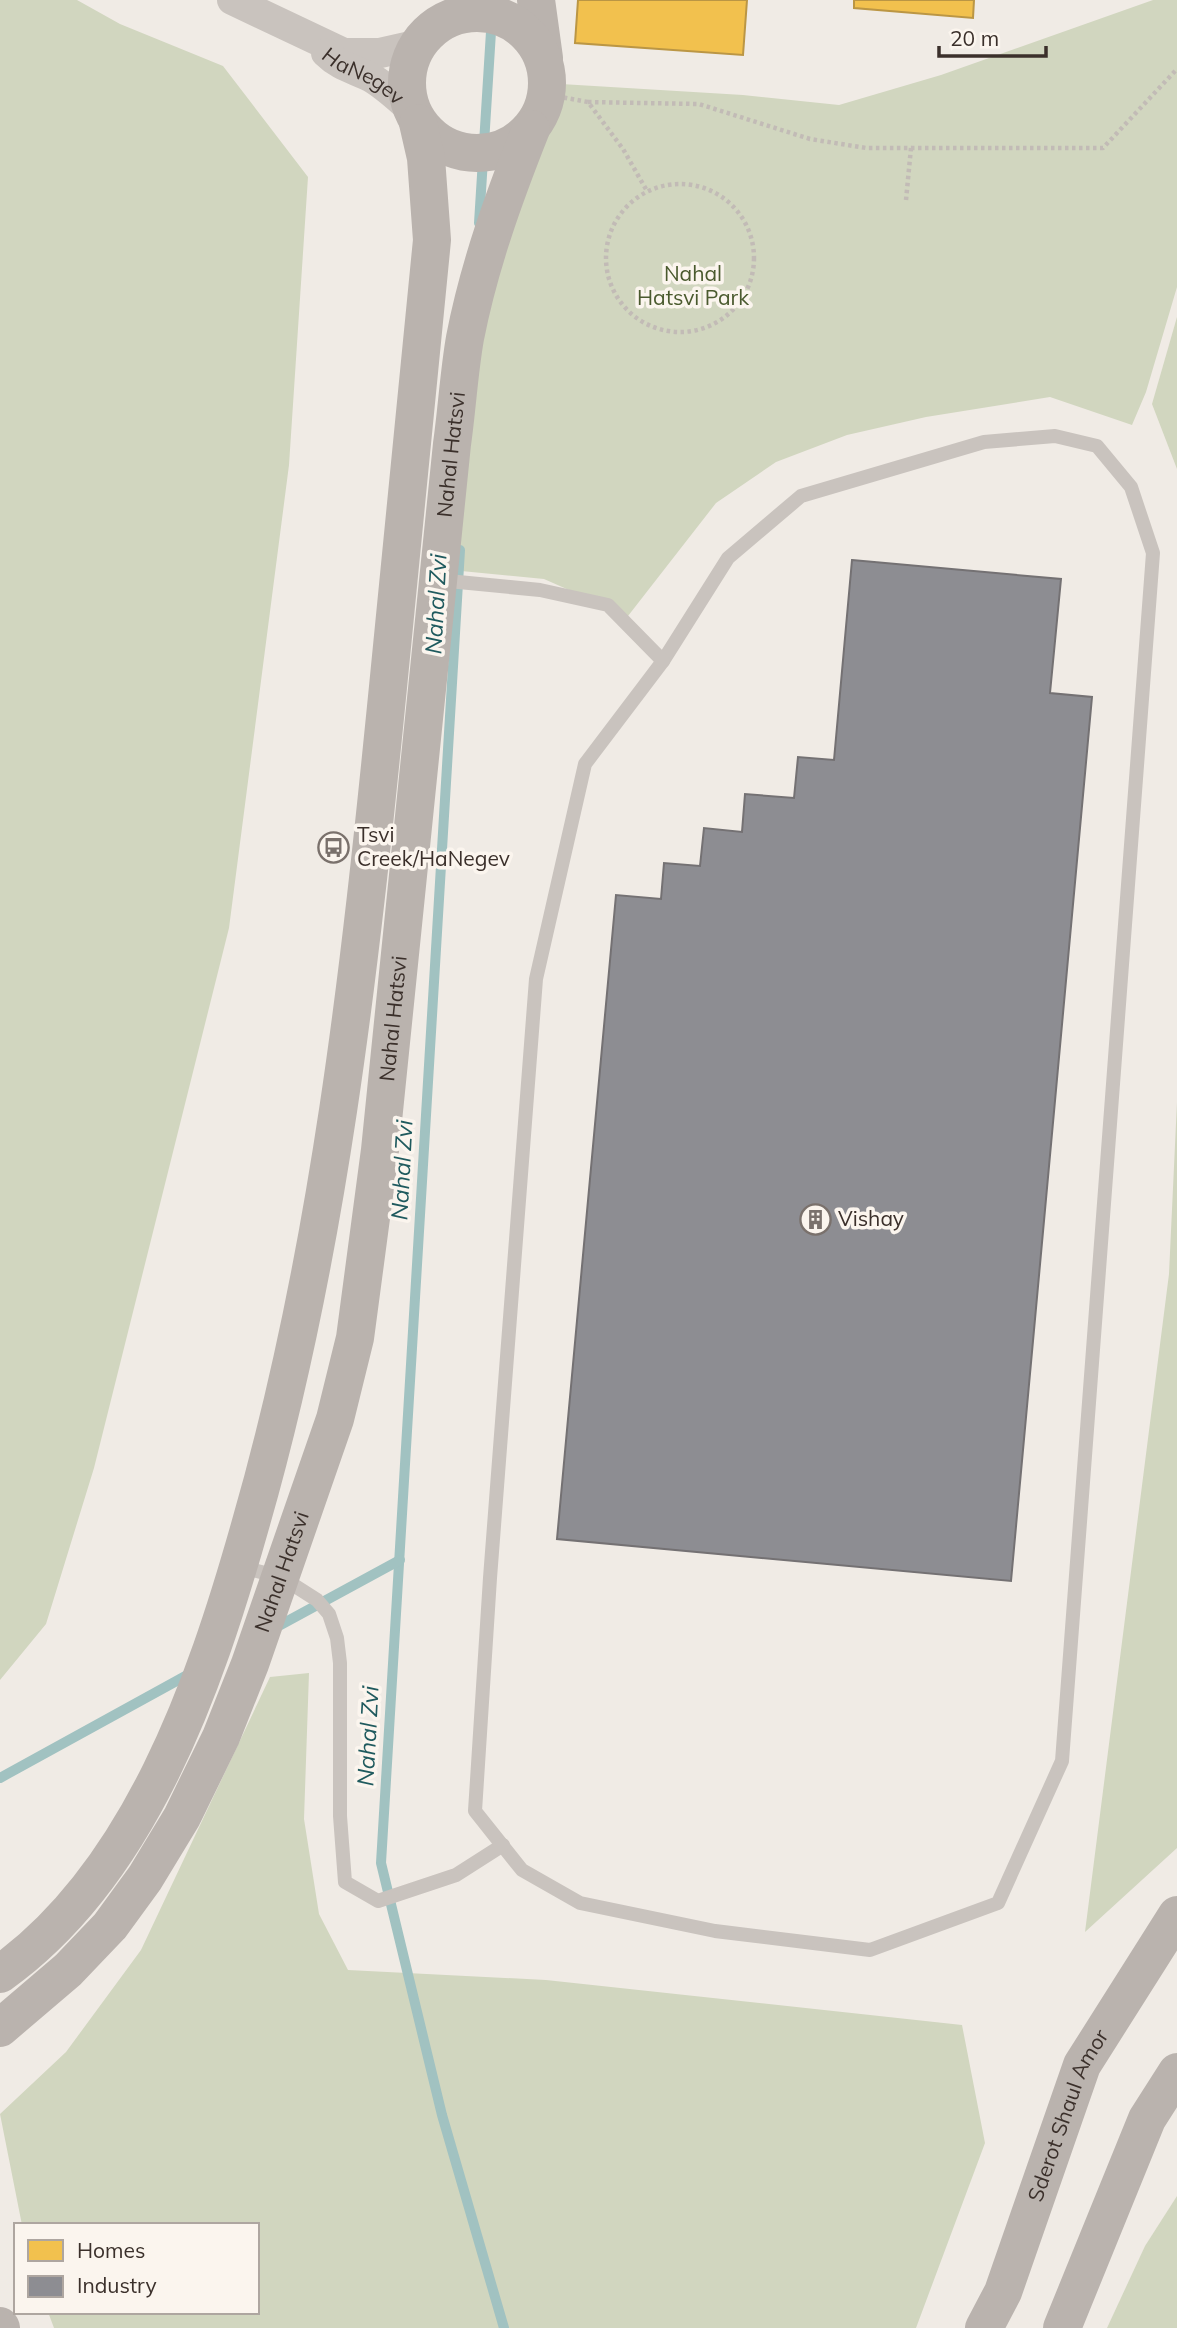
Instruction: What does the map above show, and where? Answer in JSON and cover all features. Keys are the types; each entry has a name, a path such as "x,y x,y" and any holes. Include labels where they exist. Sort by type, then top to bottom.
{"street":[{"path":"232,0 312,38"},
{"path":"536,0 546,83 543,108 531,129 512,145 489,153 465,153 442,145 416,118 409,100 407,76 413,54 439,20 470,13 500,16 522,29 538,47 546,83"},
{"name":"HaNegev","path":"312,38 344,53 380,52 411,46 439,20"},
{"name":"HaNegev","path":"312,38 335,62 370,78 390,91 416,118"},
{"name":"Nahal Hatsvi","path":"0,2028 68,1970 110,1926 145,1878 182,1817 221,1737 281,1577 335,1419 355,1338 380,1150 419,578 432,240 426,158 416,118"},
{"name":"Nahal Hatsvi","path":"0,1974 40,1940 79,1900 112,1856 147,1798 208,1662 239,1566 293,1362 320,1228 374,830 465,338 485,258 504,198 531,129"},
{"name":"Sderot Shaul Amor","path":"984,2328 1003,2291 1082,2065 1177,1915"},
{"path":"1062,2328 1147,2119 1177,2072"}],"lane":[{"path":"1055,436 1097,446 1131,488 1153,553 1062,1760 998,1903 870,1950 715,1931 580,1903 522,1870 503,1845 475,1811 490,1578 536,979 585,764 663,661 728,558 801,496 984,442 1055,436"},
{"path":"419,578 540,590 608,605 663,661"},
{"path":"239,1566 281,1577 317,1600 329,1614 341,1663 340,1816 345,1882 378,1900 456,1875 503,1845"}],"path":[{"path":"546,83 588,102 699,104 810,139 866,149 1104,148 1177,69"},
{"path":"588,102 622,149 647,191"},
{"path":"906,200 911,148"},
{"path":"670,184 693,184 716,192 735,207 747,227 754,250 752,274 744,296 728,314 708,327 684,332 659,329 636,317 619,299 609,276 607,251 613,227 626,206 647,191 670,184"}],"green space":[{"path":"0,0 77,0 120,24 223,66 308,177 289,465 229,928 94,1468 46,1624 0,1680"},
{"name":"Nahal Hatsvi Park","path":"1153,0 1177,0 1177,287 1146,392 1132,425 1050,397 926,417 847,435 776,462 716,503 628,616 544,579 451,570 470,377 531,158 561,84 743,95 839,105 941,75"},
{"path":"1177,317 1177,469 1152,404"},
{"path":"1177,1102 1177,1848 1085,1932 1169,1274"},
{"path":"309,1673 304,1819 319,1914 348,1970 546,1980 962,2025 985,2143 916,2328 54,2328 49,2314 259,2314 259,2223 22,2223 0,2114 66,2052 141,1950 270,1677"},
{"path":"1177,2196 1177,2328 1107,2328 1145,2246"}],"building: Homes":[{"path":"578,0 747,0 743,55 575,43"},
{"path":"854,0 974,0 973,18 854,8"}],"building: Industry":[{"name":"Vishay","path":"852,560 1061,579 1050,693 1092,697 1011,1581 557,1539 616,895 661,899 664,863 700,866 704,828 742,832 745,794 794,798 798,757 834,760"}],"waterway":[{"name":"Nahal Zvi","path":"479,223 493,0"},
{"name":"Nahal Zvi","path":"460,550 381,1863 442,2115 504,2328"},
{"path":"273,1629 400,1560"},
{"path":"0,1778 191,1673"}],"place":[{"name":"Tsvi Creek/HaNegev","path":"334,847"},
{"name":"Vishay","path":"815,1219"}]}
